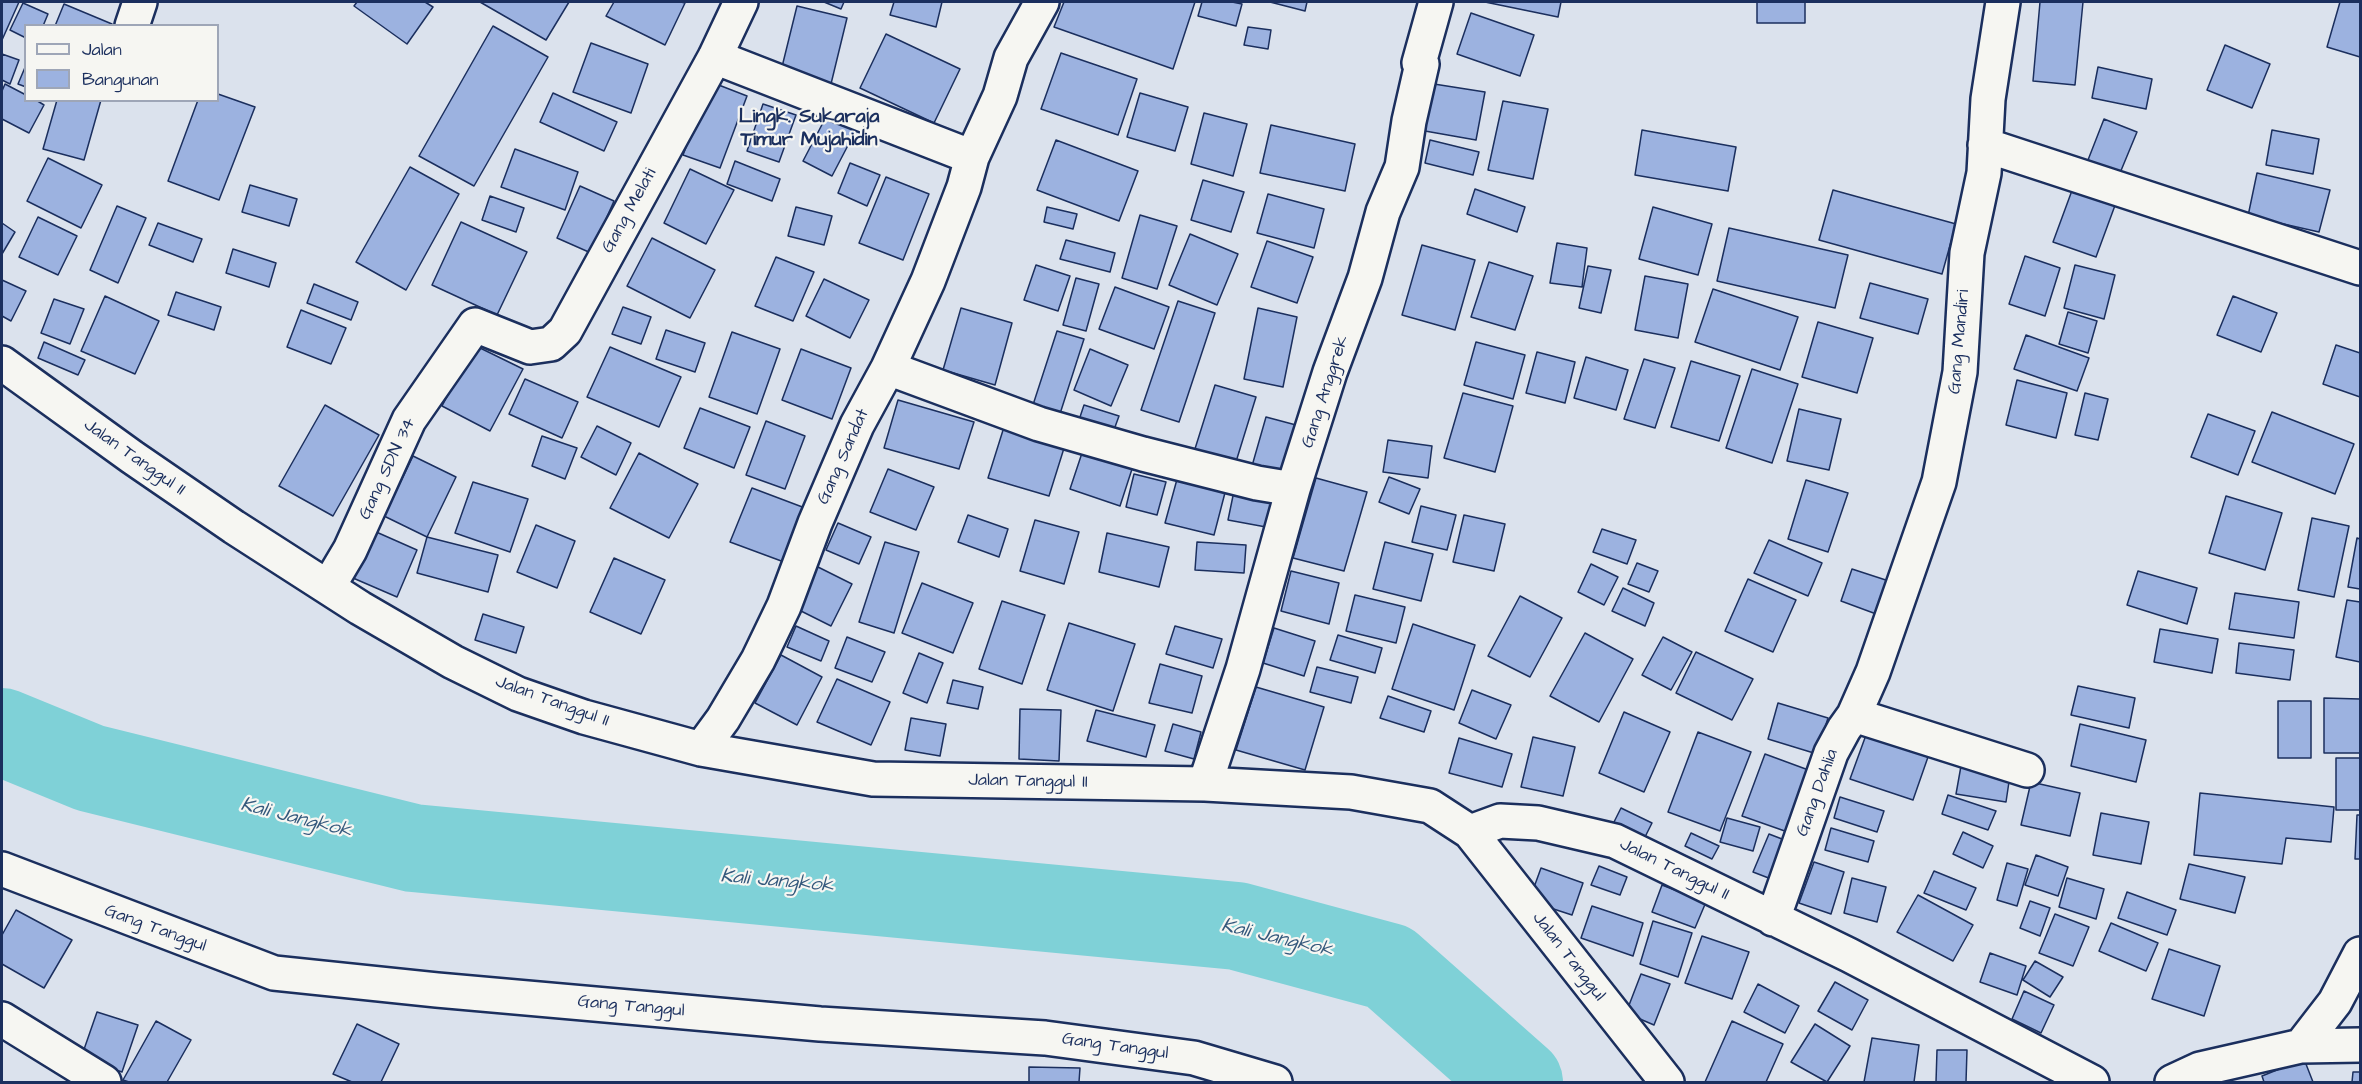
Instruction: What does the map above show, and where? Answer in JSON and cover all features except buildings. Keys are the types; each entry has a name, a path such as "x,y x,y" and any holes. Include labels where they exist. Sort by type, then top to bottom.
{"street":[{"path":"133,24 140,2"},
{"name":"Gang Melati","path":"475,325 530,347 551,344 565,331 715,57 741,2"},
{"name":"Gang Anggrek","path":"1205,784 1243,669 1293,489 1330,372 1365,278 1383,212 1402,167 1409,121 1422,64 1419,63 1436,2"},
{"name":"Gang Mandiri","path":"1872,672 1939,482 1960,372 1967,253 1984,172 1989,99 2003,2"},
{"name":"Gang Sandat","path":"701,749 723,719 758,660 784,606 815,523 857,425 888,368 928,281 964,187 972,157 1000,96 1011,58 1036,15"},
{"path":"715,57 972,157"},
{"path":"1985,145 2361,268"},
{"name":"Gang SDN 34","path":"328,587 350,550 409,420 475,325"},
{"name":"Jalan Tanggul II","path":"2,363 215,514 328,587 453,662 518,694 584,717 701,749 873,779 1205,784 1352,792 1430,806 1470,832 1500,821 1538,823 1615,841 1849,955 2092,1083"},
{"path":"888,368 1039,424 1257,483 1293,489"},
{"name":"Gang Dahlia","path":"1773,919 1832,753 1844,729 1854,716 1872,672"},
{"path":"1854,716 2027,770"},
{"name":"Jalan Tanggul","path":"1470,832 1667,1083"},
{"name":"Gang Tanggul","path":"2,869 274,973 820,1024 1045,1038 1194,1058 1275,1083"},
{"path":"2301,1046 2335,1002 2361,954"},
{"path":"2,1019 104,1083"},
{"path":"2172,1083 2200,1069 2301,1046 2361,1045"}],"waterway":[{"name":"Kali Jangkok","path":"2,732 90,768 413,848 1237,926 1389,967 1519,1082"}],"district":[{"name":"Lingk. Sukaraja Timur Mujahidin","path":"809,130"}]}
